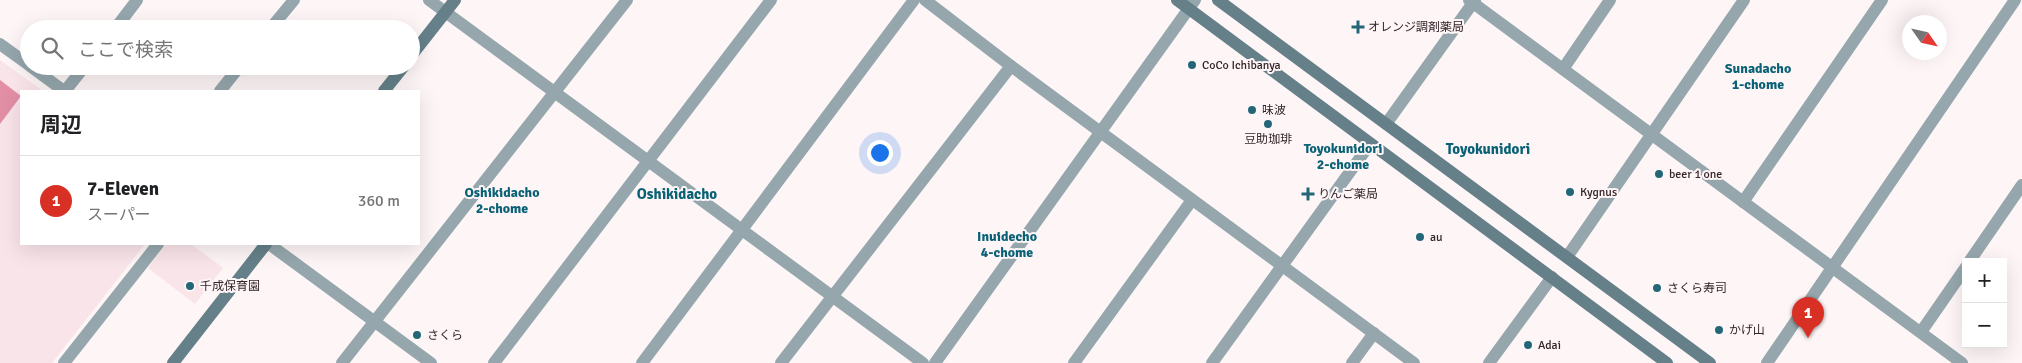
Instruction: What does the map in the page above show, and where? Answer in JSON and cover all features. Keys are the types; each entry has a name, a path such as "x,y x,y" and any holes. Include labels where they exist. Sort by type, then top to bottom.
{"street":[{"path":"122,20 137,0"},
{"path":"277,20 294,0"},
{"path":"429,0 923,363"},
{"path":"420,45 455,0"},
{"path":"342,363 627,0"},
{"path":"494,363 771,0"},
{"path":"642,363 914,0"},
{"path":"925,0 1100,133 1414,363"},
{"path":"1177,0 1192,4 1370,144 1668,363"},
{"path":"1218,0 1710,363"},
{"path":"1563,69 1610,0"},
{"path":"1567,257 1744,0"},
{"path":"1743,202 1882,0"},
{"path":"1767,363 2015,0"},
{"path":"1386,124 1472,1 1962,363"},
{"path":"935,363 1192,4"},
{"path":"0,44 20,59"},
{"path":"781,363 1011,66"},
{"path":"43,75 64,90"},
{"path":"66,90 78,75"},
{"path":"221,90 233,75"},
{"path":"385,90 397,75"},
{"path":"1212,363 1370,144"},
{"path":"1972,258 2022,185"},
{"path":"1074,363 1192,200"},
{"path":"64,363 157,245"},
{"path":"173,363 266,245"},
{"path":"268,245 431,363"},
{"path":"1921,332 1962,273"},
{"path":"1489,363 1552,277"},
{"path":"1352,363 1374,333"}],"shaded area":[{"path":"0,60 42,90 20,90 20,245 144,245 52,363 0,363"},
{"path":"0,80 20,95 20,97 0,124"},
{"name":"千成保育園","path":"165,245 192,245 223,268 195,304 148,268"}],"place":[{"name":"オレンジ調剤薬局","path":"1358,27"},
{"name":"CoCo Ichibanya","path":"1192,65"},
{"name":"味波","path":"1252,110"},
{"name":"豆助珈琲","path":"1268,124"},
{"name":"beer 1 one","path":"1659,174"},
{"name":"Kygnus","path":"1570,192"},
{"name":"りんご薬局","path":"1308,194"},
{"name":"au","path":"1420,237"},
{"name":"千成保育園","path":"190,286"},
{"name":"さくら寿司","path":"1657,288"},
{"name":"かげ山","path":"1719,330"},
{"name":"さくら","path":"417,335"},
{"name":"7-Eleven","path":"1808,338"},
{"name":"Adai","path":"1528,345"}],"district":[{"name":"Sunadacho 1-chome","path":"1758,76"},
{"name":"Toyokunidori","path":"1488,149"},
{"name":"Toyokunidori 2-chome","path":"1343,156"},
{"name":"Oshikidacho","path":"677,194"},
{"name":"Oshikidacho 2-chome","path":"502,200"},
{"name":"Inuidecho 4-chome","path":"1007,244"}]}
